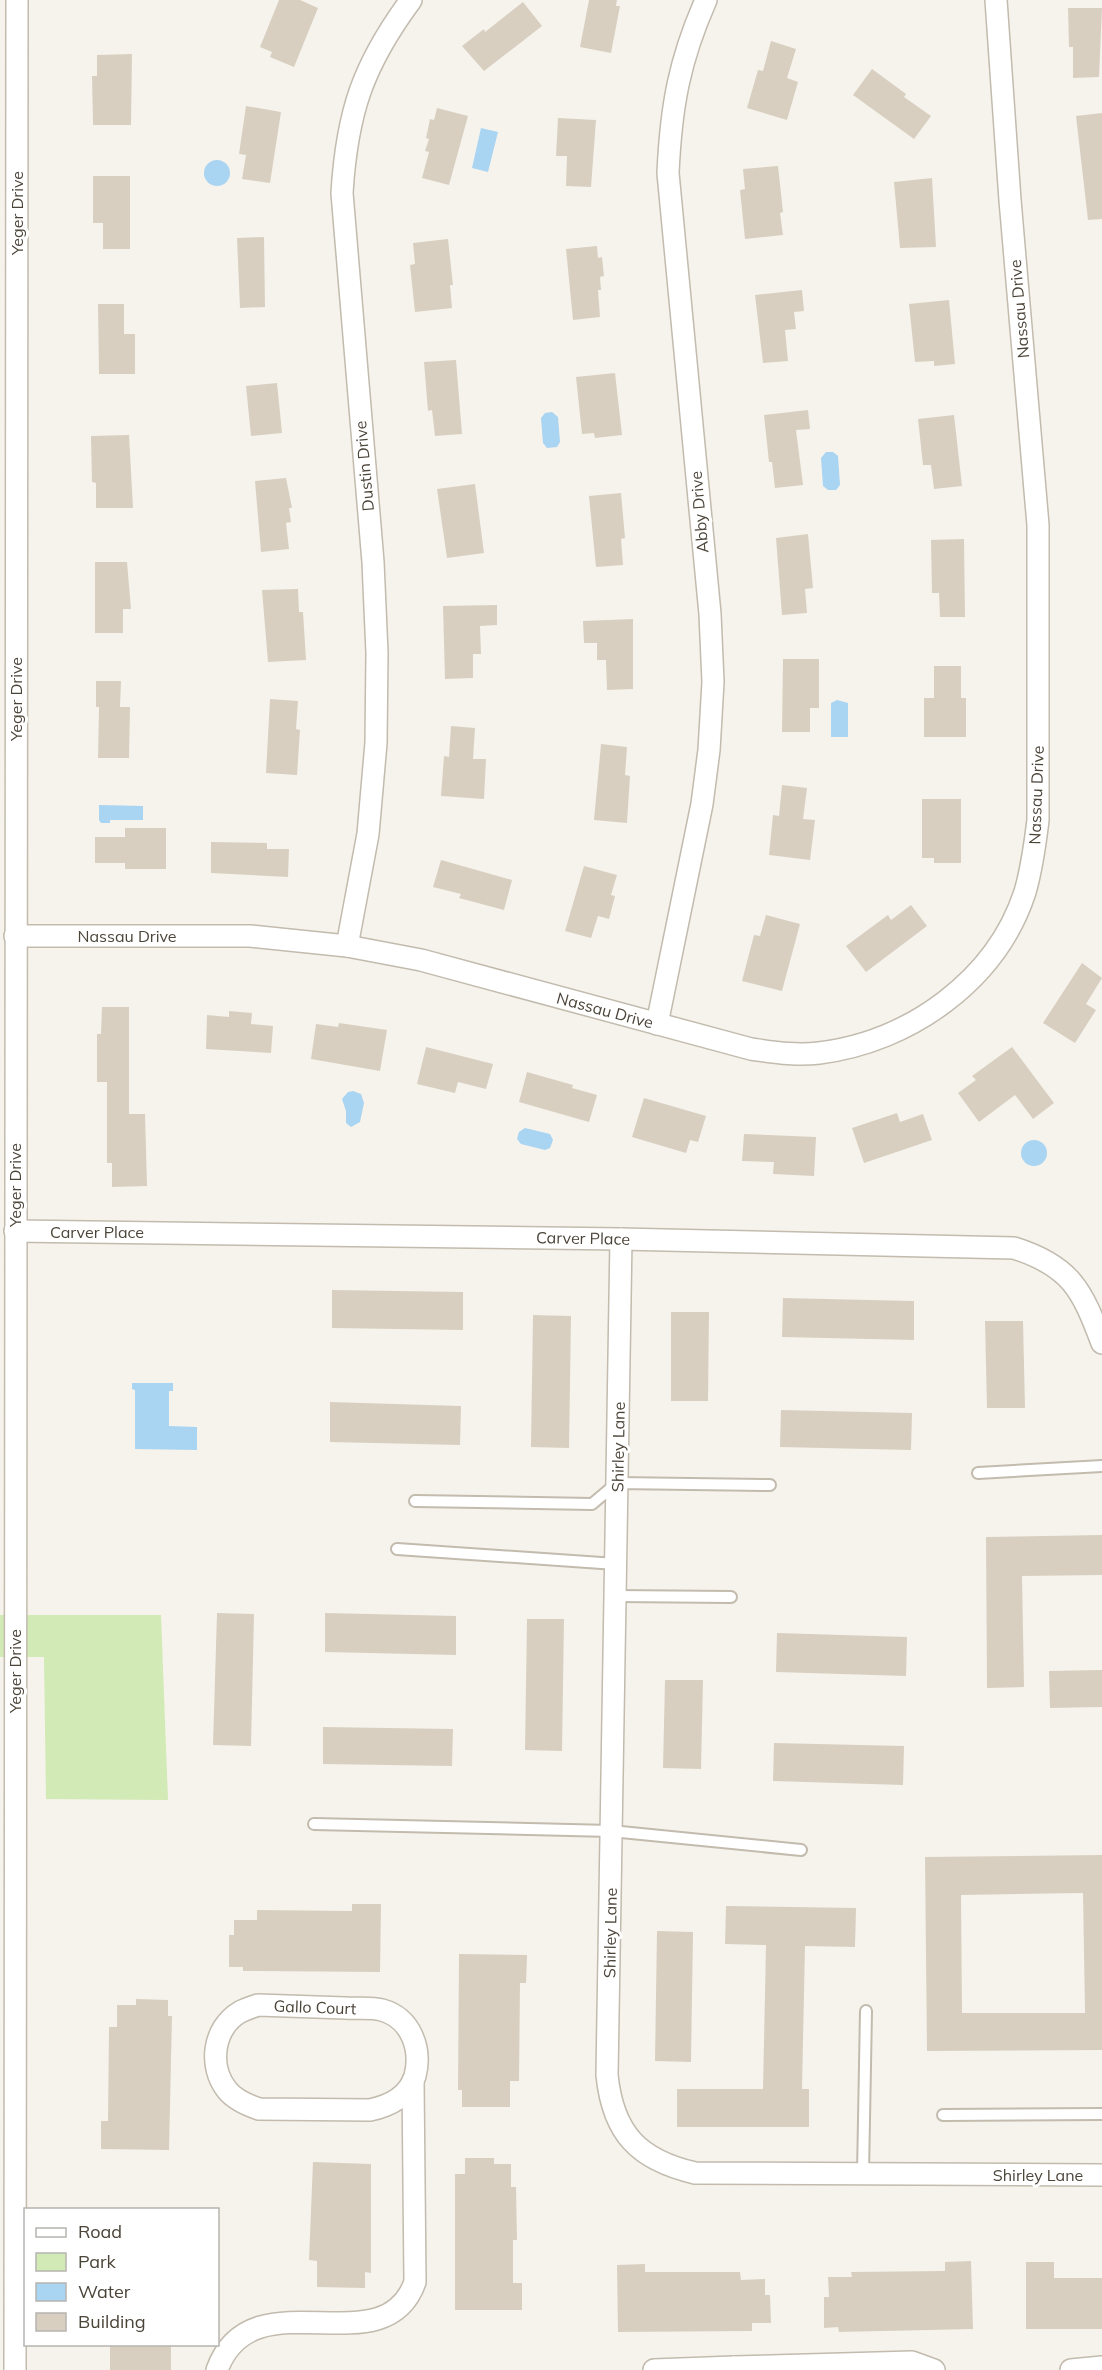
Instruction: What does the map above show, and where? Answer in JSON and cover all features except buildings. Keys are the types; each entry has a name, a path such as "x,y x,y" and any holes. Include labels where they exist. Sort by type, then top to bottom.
{"street":[{"name":"Yeger Drive","path":"15,2370 8,2045 15,1231 17,0"},
{"name":"Dustin Drive","path":"347,946 368,834 376,743 377,653 373,562 342,193 345,151 353,110 367,70 389,29 411,0"},
{"name":"Abby Drive","path":"657,1024 702,804 709,750 713,682 710,614 668,173 671,120 679,75 692,30 706,0"},
{"name":"Nassau Drive","path":"15,936 250,936 347,946 421,960 750,1049 780,1053 818,1053 859,1046 895,1033 928,1015 958,992 985,964 1006,933 1024,895 1034,858 1038,820 1038,525 1010,200 996,0"},
{"name":"Carver Place","path":"15,1231 621,1239 1014,1248 1039,1256 1059,1269 1077,1287 1088,1306 1102,1343"},
{"name":"Shirley Lane","path":"621,1239 607,2075 609,2098 618,2121 632,2141 648,2155 669,2167 695,2173 1102,2175"},
{"name":"Gallo Court","path":"217,2370 221,2358 234,2342 252,2331 271,2327 368,2329 385,2324 399,2314 410,2298 415,2282 414,2081 418,2064 417,2047 410,2031 397,2017 383,2010 258,2005 240,2012 226,2025 218,2041 215,2058 218,2075 227,2091 242,2103 258,2109 370,2110 386,2106 402,2097 414,2081"},
{"path":"654,2370 912,2362 934,2370"},
{"path":"1071,2370 1102,2367"}],"lane":[{"path":"978,1473 1102,1466"},
{"path":"415,1501 592,1504 617,1483 770,1485"},
{"path":"398,1550 616,1564"},
{"path":"615,1596 731,1597"},
{"path":"314,1824 611,1831 801,1850"},
{"path":"863,2174 866,2011"},
{"path":"942,2115 1102,2114"}],"green space":[{"path":"0,1615 161,1615 168,1800 46,1799 44,1657 0,1657"}],"water":[{"path":"481,128 498,132 488,172 472,168"},
{"path":"217,160 226,164 230,173 226,182 217,186 208,182 204,173 208,164"},
{"path":"552,412 558,417 560,442 557,447 547,448 543,443 541,418 545,413"},
{"path":"826,452 833,452 838,456 840,485 836,490 828,490 823,486 821,458"},
{"path":"837,700 848,703 848,737 831,737 831,703"},
{"path":"99,805 143,806 143,820 110,820 110,823 101,823"},
{"path":"348,1092 361,1094 364,1103 360,1122 351,1127 346,1123 346,1111 342,1099"},
{"path":"525,1128 550,1134 553,1140 550,1148 545,1150 521,1144 517,1139 519,1132"},
{"path":"1034,1140 1043,1144 1047,1153 1043,1162 1034,1166 1025,1162 1021,1153 1025,1144"},
{"path":"132,1383 173,1383 173,1391 169,1391 169,1426 197,1427 197,1450 135,1449 135,1390 132,1389"}]}
